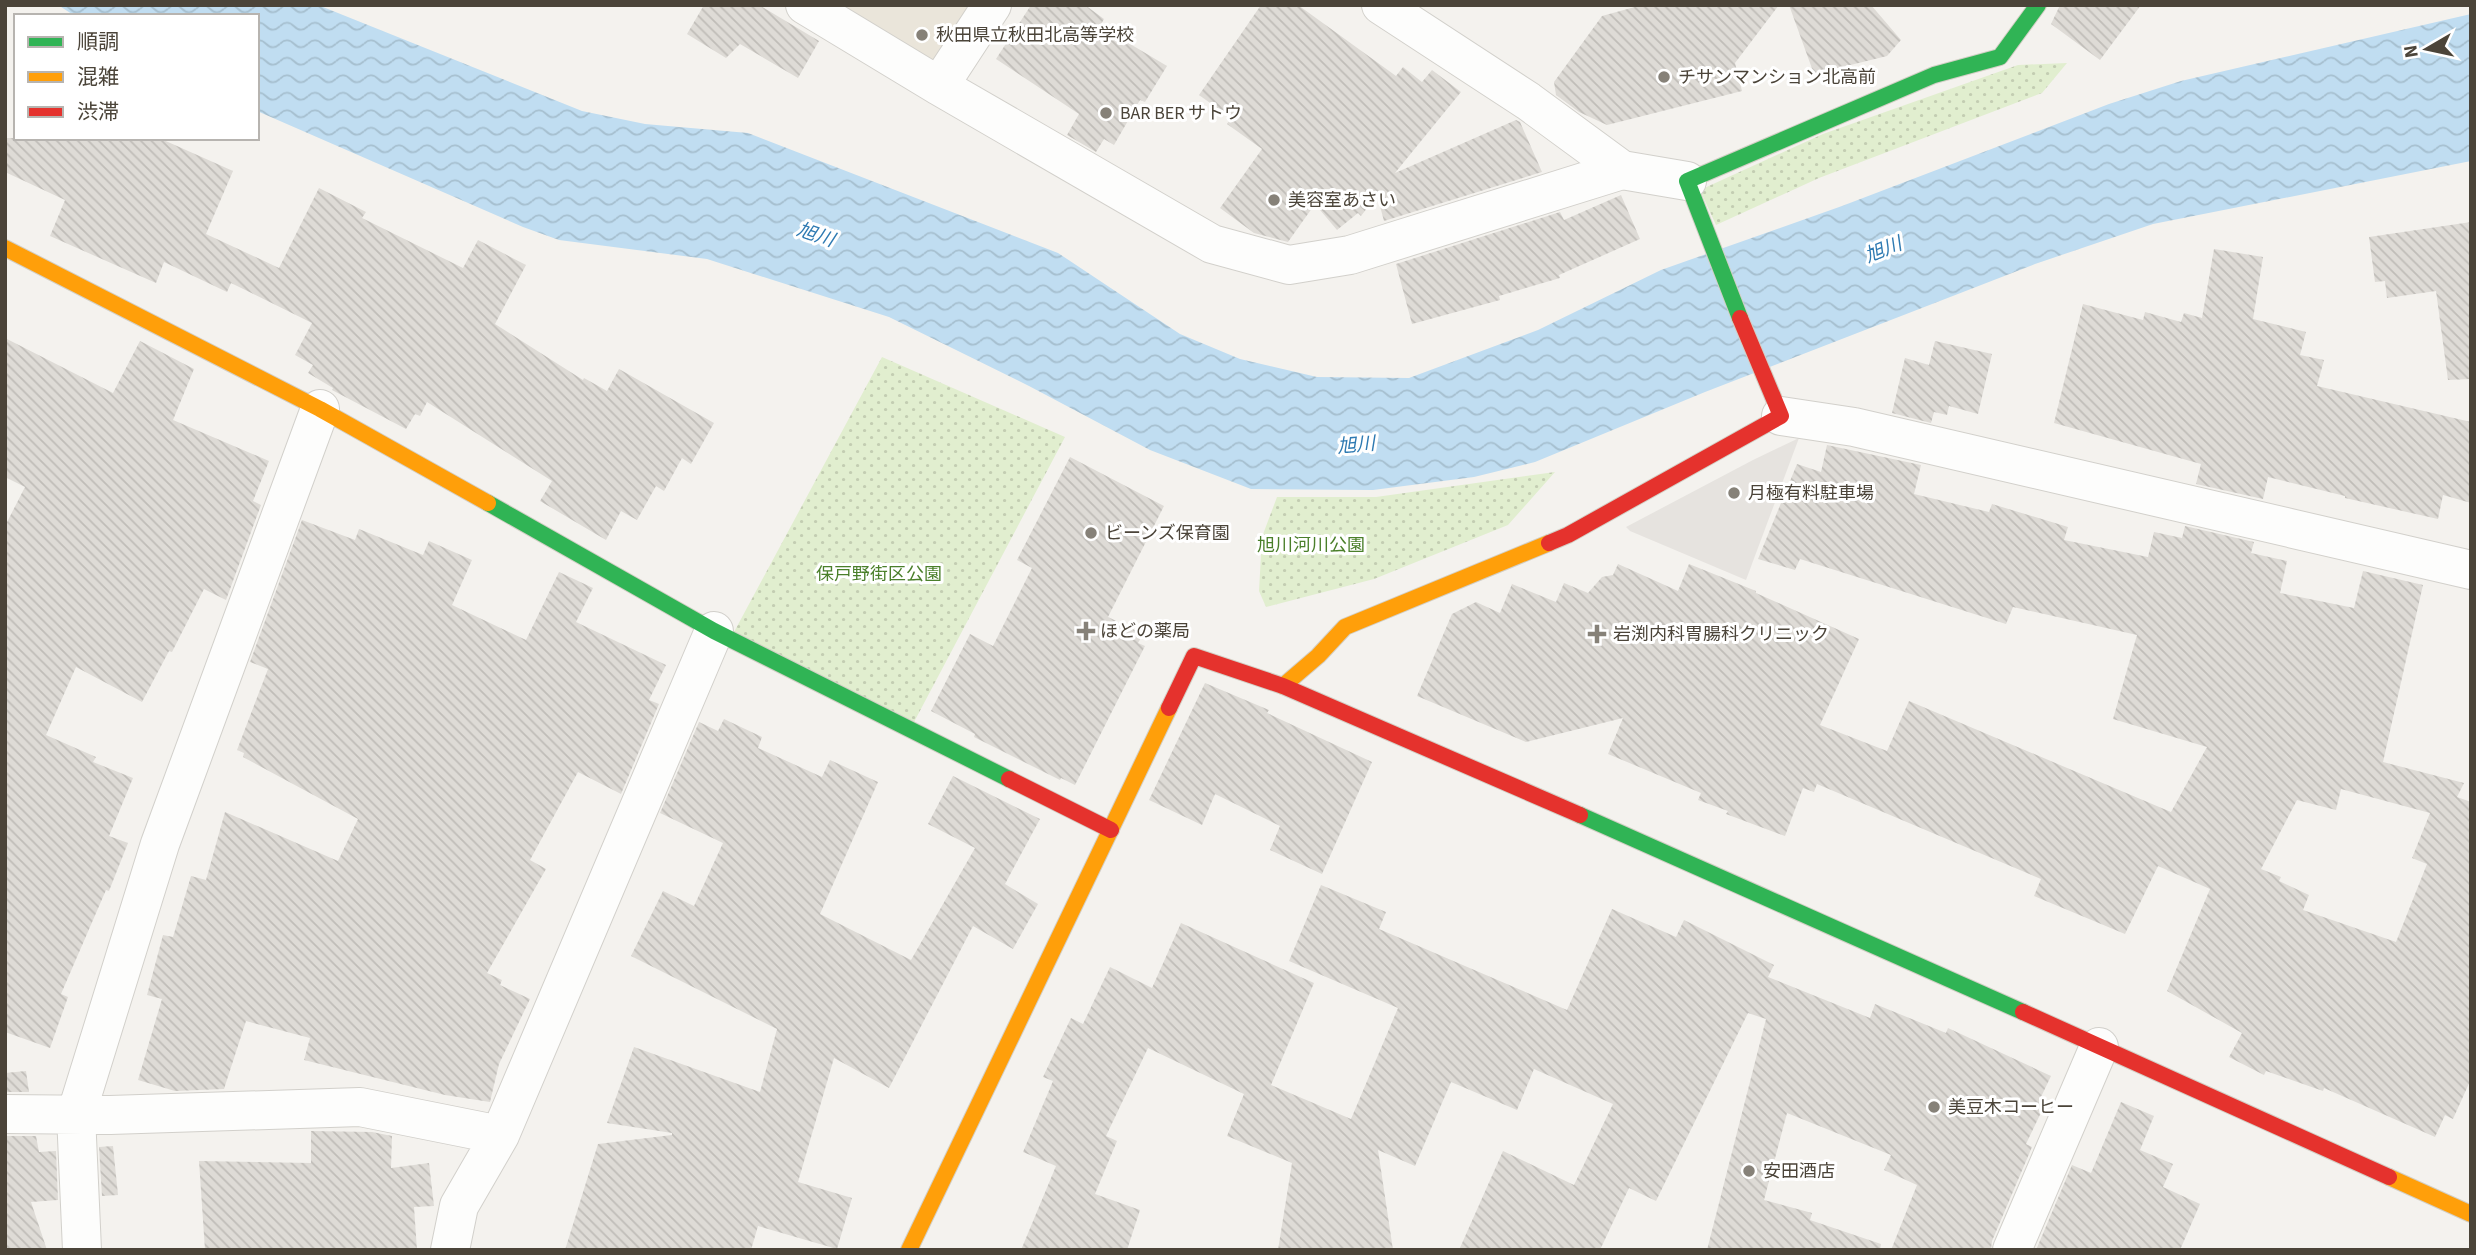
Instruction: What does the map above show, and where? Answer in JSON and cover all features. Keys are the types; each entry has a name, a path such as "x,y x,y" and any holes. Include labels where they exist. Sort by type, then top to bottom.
{"street":[{"path":"805,5 1212,244 1289,265 1350,256 1622,170"},
{"path":"939,86 992,5"},
{"path":"1381,5 1528,101 1622,170 1687,181 1934,75 2000,57 2038,5"},
{"path":"1687,181 1773,399"},
{"path":"5,248 320,409 714,631 1111,830"},
{"path":"1773,399 1868,430 2471,570"},
{"path":"1283,686 1318,656 1345,627 1568,535 1773,399"},
{"path":"82,1250 76,1115 160,844 320,409"},
{"path":"450,1250 459,1206 500,1135 714,631"},
{"path":"909,1250 1194,656 1283,686 1735,882 2471,1214"},
{"path":"2012,1250 2099,1046"},
{"path":"5,1114 76,1115 360,1107 500,1135"}],"shaded area":[{"name":"秋田県立秋田北高等学校","path":"841,5 975,5 937,64"},
{"name":"月極有料駐車場","path":"1799,438 1746,580 1626,527 1753,460"}],"green space":[{"path":"2067,63 2042,93 1819,178 1716,225 1700,190 1823,134 2018,65"},
{"name":"保戸野街区公園","path":"882,357 1065,437 914,722 734,632"},
{"name":"旭川河川公園","path":"1555,472 1508,525 1374,579 1266,607 1259,591 1262,537 1277,497 1376,497"}],"water":[{"name":"旭川","path":"58,5 318,5 582,111 645,124 748,133 1058,253 1180,334 1240,359 1317,377 1409,378 1538,330 1661,270 1842,206 2109,104 2181,81 2471,14 2471,161 2153,224 2035,264 1705,392 1535,462 1474,477 1373,490 1251,489 1150,450 889,317 707,259 559,240 523,227 259,112 259,14 72,14"}],"building":[{"path":"704,5 759,5 819,41 798,78 740,44 726,58 687,34"},
{"path":"1031,5 1085,5 1104,19 1100,26 1167,66 1145,102 1140,100 1114,145 1104,139 1096,152 1067,135 1079,114 996,59"},
{"path":"1261,5 1298,5 1396,76 1403,67 1422,82 1432,70 1461,92 1395,173 1516,120 1520,122 1542,172 1384,221 1377,195 1361,216 1358,213 1337,230 1315,204 1288,242 1254,233 1220,208 1262,149 1227,124 1231,118 1199,95"},
{"name":"チサンマンション北高前","path":"1642,5 1779,5 1735,63 1742,91 1607,125 1579,112 1556,95 1554,82 1602,16"},
{"path":"1789,5 1871,5 1901,40 1887,56 1814,74"},
{"path":"2060,5 2141,5 2100,60 2051,24"},
{"path":"5,138 163,140 233,171 206,234 279,268 319,188 366,212 362,218 463,268 478,240 526,265 495,324 583,380 584,378 607,391 619,369 714,423 691,464 682,458 664,491 656,486 637,520 621,511 606,540 540,501 552,481 427,402 420,416 415,414 406,429 332,390 333,388 308,373 313,365 295,355 312,323 231,283 227,292 164,262 156,283 50,236 65,200 5,172"},
{"path":"1621,195 1640,239 1559,275 1560,278 1499,296 1500,300 1412,324 1396,264 1560,212 1564,220"},
{"path":"2471,222 2471,379 2448,380 2436,291 2387,298 2385,281 2375,282 2369,237"},
{"path":"2214,249 2263,257 2253,319 2306,332 2300,355 2324,360 2317,386 2471,422 2471,503 2443,495 2438,519 2268,477 2263,499 2196,484 2201,464 2054,423 2083,304 2143,320 2145,312 2181,322 2184,313 2202,318"},
{"path":"5,338 113,393 140,341 194,369 173,420 269,461 253,501 261,505 226,600 204,589 172,652 169,651 142,702 76,667 46,735 96,757 93,762 133,778 109,836 128,843 109,891 106,890 61,994 68,997 50,1048 5,1032 5,526 25,487 5,477"},
{"path":"1935,341 1992,354 1978,414 1949,406 1947,415 1934,412 1931,423 1892,413 1905,358 1929,365"},
{"path":"1827,445 1921,465 1914,494 1989,512 1992,504 2068,527 2064,540 2148,557 2154,532 2182,538 2185,526 2254,542 2251,553 2287,561 2280,593 2354,608 2363,571 2423,585 2383,762 2464,783 2457,797 2471,802 2471,1079 2453,1119 2445,1115 2435,1137 2324,1088 2323,1091 2266,1071 2264,1075 2229,1057 2242,1033 2167,991 2210,889 2158,866 2125,934 2034,896 2041,879 1817,784 1814,792 1803,788 1785,836 1726,814 1728,811 1698,800 1701,793 1608,754 1623,718 1526,742 1417,696 1452,614 1476,602 1500,613 1512,584 1556,602 1564,583 1588,593 1602,577 1613,575 1618,564 1678,591 1689,564 1756,591 1859,639 1820,725 1887,751 1909,701 2171,812 2207,747 2113,719 2137,635 2013,607 2006,624 1800,559 1795,570 1758,559 1797,464 1821,472","holes":["2341,789 2430,813 2412,858 2427,864 2396,942 2303,910 2309,895 2279,881 2281,877 2261,869 2297,800 2336,810"]},
{"path":"1070,457 1164,506 1108,617 1143,634 1138,643 1145,646 1075,785 974,737 975,734 931,711 970,634 993,646 1032,568 1017,560"},
{"path":"302,520 355,540 359,529 423,555 429,541 472,560 452,605 526,640 559,572 593,588 576,622 666,665 649,700 659,704 621,794 578,772 530,860 546,869 487,973 502,980 500,985 530,999 499,1064 490,1102 445,1095 304,1060 310,1038 246,1021 224,1089 175,1091 138,1080 162,999 147,995 163,935 173,937 191,876 206,880 225,812 338,861 358,819 243,757 244,753 237,750 268,669 250,662"},
{"path":"1205,683 1269,710 1267,713 1372,762 1322,874 1270,850 1280,826 1215,794 1202,825 1149,800"},
{"path":"724,719 762,737 758,748 822,777 830,760 878,782 820,914 911,960 975,848 928,824 953,776 1040,819 1005,884 1038,904 1013,949 973,926 889,1088 834,1058 798,1182 852,1198 837,1249 758,1226 751,1250 565,1250 598,1144 672,1135 607,1123 634,1047 760,1092 777,1029 631,956 663,891 694,906 723,843 660,813 699,722 718,731"},
{"path":"1321,885 1386,912 1379,929 1567,1010 1612,909 1676,937 1684,920 1774,965 1768,977 1870,1018 1875,1004 1946,1033 1948,1028 2051,1076 2041,1097 2047,1100 2026,1144 2032,1147 1992,1241 1991,1250 1891,1250 1917,1185 1884,1170 1891,1155 1787,1113 1764,1200 1812,1213 1810,1220 1881,1244 1880,1250 1707,1250 1766,1019 1748,1013 1656,1201 1629,1188 1600,1250 1459,1250 1503,1151 1574,1185 1613,1104 1534,1069 1517,1110 1451,1082 1415,1166 1378,1150 1393,1250 1278,1250 1292,1163 1227,1136 1244,1094 1148,1048 1106,1136 1117,1141 1095,1194 1140,1210 1127,1250 1021,1250 1056,1166 1023,1152 1053,1081 1043,1077 1071,1018 1083,1024 1110,967 1152,988 1181,923 1314,983 1271,1085 1351,1119 1398,1008 1289,961"},
{"path":"26,1071 29,1092 5,1092 5,1073"},
{"path":"2121,1102 2154,1116 2140,1150 2173,1164 2163,1187 2200,1204 2180,1250 2036,1250 2072,1165 2091,1173"},
{"path":"311,1131 372,1132 392,1136 391,1168 429,1163 434,1206 414,1207 417,1250 205,1250 199,1161 311,1163"},
{"path":"5,1136 36,1136 39,1152 56,1151 58,1200 31,1202 47,1250 5,1250"},
{"path":"113,1146 118,1195 102,1196 99,1147"}],"traffic: fast":[{"path":"1740,318 1687,181 1934,75 2000,57 2038,5"},
{"path":"488,503 714,631 1009,779"},
{"path":"1580,815 2023,1012"}],"traffic: slow":[{"path":"5,248 320,409 488,503"},
{"path":"1283,686 1318,656 1345,627 1549,543"},
{"path":"909,1250 1169,708"},
{"path":"2389,1177 2471,1214"}],"traffic: jam":[{"path":"1549,543 1568,535 1781,416 1740,318"},
{"path":"1169,708 1194,656 1283,686 1580,815"},
{"path":"1009,779 1111,830"},
{"path":"2023,1012 2389,1177"}],"place":[{"name":"秋田県立秋田北高等学校","path":"922,35"},
{"name":"チサンマンション北高前","path":"1664,77"},
{"name":"BAR BER サトウ","path":"1106,113"},
{"name":"美容室あさい","path":"1274,200"},
{"name":"月極有料駐車場","path":"1734,493"},
{"name":"ビーンズ保育園","path":"1091,533"},
{"name":"ほどの薬局","path":"1086,631"},
{"name":"岩渕内科胃腸科クリニック","path":"1597,634"},
{"name":"美豆木コーヒー","path":"1934,1107"},
{"name":"安田酒店","path":"1749,1171"}]}
